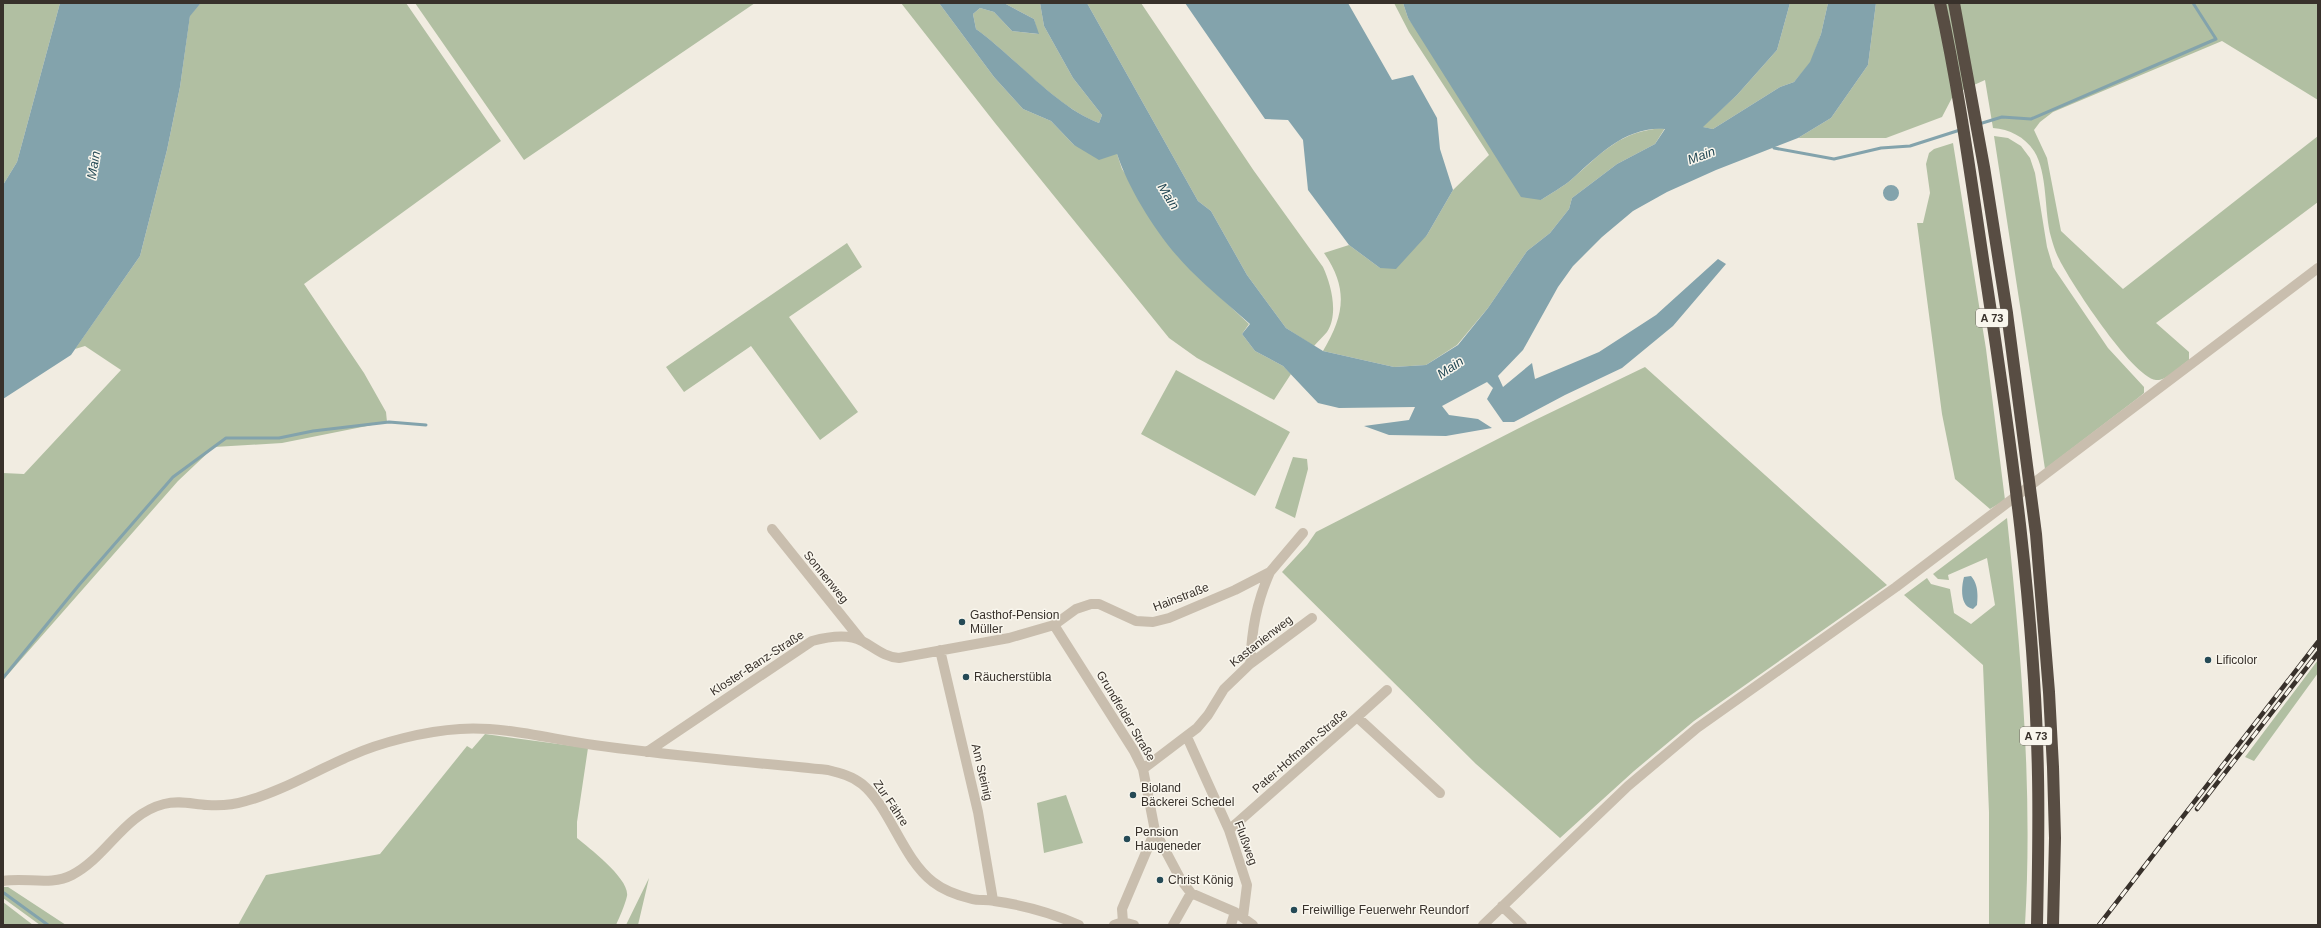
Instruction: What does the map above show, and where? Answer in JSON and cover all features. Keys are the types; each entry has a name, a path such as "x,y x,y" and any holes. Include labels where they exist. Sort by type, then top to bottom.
{"highway":[{"name":"A 73","path":"1940,3 1950,49 1970,172 2012,465 2022,547 2038,767 2037,925"},
{"name":"A 73","path":"1954,3 1984,167 2026,454 2036,534 2049,692 2055,838 2053,925"}],"street":[{"path":"1483,925 1628,786 1697,728 1896,587 2318,268"},
{"name":"Sonnenweg","path":"772,529 861,640"},
{"name":"Hainstraße","path":"1054,625 1076,609 1091,604 1099,604 1136,620 1153,622 1169,618 1235,590 1270,572 1302,533"},
{"path":"1250,664 1252,627 1260,594 1270,572"},
{"name":"Kastanienweg","path":"1143,769 1187,737 1208,715 1224,689 1250,664 1312,618"},
{"name":"Kloster-Banz-Straße","path":"647,752 812,641 834,636 861,640 892,657 1009,638 1054,625"},
{"name":"Grundfelder Straße","path":"1054,625 1134,752 1143,769 1155,831 1169,861 1191,893"},
{"name":"Am Steinig","path":"940,650 978,812 993,900"},
{"path":"1357,717 1387,690"},
{"name":"Pater-Hofmann-Straße","path":"1229,830 1357,717 1440,793"},
{"name":"Zur Fähre","path":"3,881 20,879 60,880 72,875 86,866 133,820 149,809 166,803 183,802 228,805 248,800 352,754 422,735 461,729 530,735 647,752 828,770 846,774 861,783 871,793 921,870 934,883 973,900 993,900 1033,909 1079,925"},
{"name":"Flußweg","path":"1187,737 1229,830 1248,884 1239,914 1231,925"},
{"path":"1134,925 1118,924 1122,909 1155,831"},
{"path":"1172,925 1191,893 1239,914 1253,925"},
{"path":"1502,906 1522,925"}],"green space":[{"path":"3,3 60,3 17,162 3,185"},
{"path":"201,3 406,3 501,141 304,284 364,373 386,412 387,422 282,443 214,447 178,481 3,680 3,473 24,474 121,370 85,346 75,349 140,256 167,150 180,87 190,15"},
{"path":"415,3 755,3 524,160"},
{"path":"901,3 939,3 994,77 1023,109 1051,121 1074,145 1117,154 1122,169 1190,269 1249,324 1242,334 1255,351 1283,366 1291,374 1274,400 1197,358 1169,338 995,123"},
{"path":"1004,3 1040,3 1044,26 1073,78 1102,115 1099,123 1066,105 1035,80 991,40 976,29 973,14 980,8 994,12 1012,31 1038,34 1034,19"},
{"path":"1087,3 1141,3 1254,171 1323,267 1331,290 1333,317 1327,332 1314,346 1286,328 1247,275 1211,211 1198,201"},
{"path":"1394,3 1403,3 1408,18 1541,200 1568,182 1603,152 1624,138 1636,133 1665,128 1655,144 1617,164 1572,198 1569,209 1550,233 1527,251 1488,308 1457,345 1426,365 1394,367 1323,351 1336,326 1341,302 1337,279 1332,266 1324,253 1349,245 1380,268 1427,235 1453,190 1489,155 1409,32"},
{"path":"1790,3 1828,3 1821,34 1811,62 1794,82 1780,87 1713,129 1702,127 1737,95 1777,50"},
{"path":"1876,3 2318,3 2318,100 2222,41 2053,112 2040,122 2034,130 2047,158 2061,231 2123,289 2318,136 2318,202 2156,323 2189,352 2189,360 2169,376 2156,380 2145,375 2117,346 2064,269 2057,255 2051,237 2047,216 2044,181 2038,160 2034,151 2021,138 2011,132 1993,128 1985,80 1954,94 1942,117 1886,138 1798,138 1831,118 1868,65"},
{"path":"1994,136 2008,138 2021,146 2030,158 2035,173 2047,247 2053,267 2108,348 2144,387 2144,393 2138,398 2045,469"},
{"path":"1953,143 1986,349 2005,500 1990,509 1955,479 1942,414 1917,223 1923,223 1930,193 1926,164 1929,153 1934,149"},
{"path":"847,243 862,267 789,317 858,412 820,440 751,346 684,392 666,367"},
{"path":"1645,367 1887,585 1694,721 1634,771 1560,838 1476,764 1282,572 1307,545 1316,532 1533,421"},
{"path":"1176,370 1290,432 1255,496 1141,434"},
{"path":"1293,457 1307,459 1308,469 1295,518 1275,508"},
{"path":"2007,518 2017,619 2027,772 2028,823 2025,925 1989,925 1989,812 1983,665 1904,595 1927,578 1931,584 1950,589 1954,613 1971,624 1995,605 1987,558 1948,575 1949,580 1938,579 1933,574"},
{"path":"2318,660 2318,673 2254,761 2245,757"},
{"path":"485,734 588,748 577,822 577,838 608,864 622,881 626,889 627,896 616,925 238,925 266,875 380,854 467,746 472,749"},
{"path":"1066,795 1083,843 1044,853 1037,803"},
{"path":"649,878 638,925 626,925"},
{"path":"3,887 8,887 66,925 40,925 3,898"},
{"path":"3,902 33,925 3,925"}],"water":[{"name":"Main","path":"60,3 201,3 190,16 180,87 167,150 140,256 71,355 3,399 3,185 17,162"},
{"name":"Main","path":"939,3 1004,3 1034,19 1039,34 1012,31 994,12 980,8 973,14 976,29 1051,93 1083,115 1099,123 1102,115 1073,78 1044,26 1040,3 1087,3 1198,201 1211,211 1247,275 1286,328 1323,351 1394,367 1426,365 1458,345 1488,308 1527,251 1550,233 1569,209 1572,198 1617,164 1655,144 1665,129 1651,129 1626,137 1603,152 1568,182 1541,200 1521,197 1408,18 1403,3 1790,3 1777,50 1737,95 1703,127 1713,129 1780,87 1794,82 1810,62 1821,34 1828,3 1876,3 1868,65 1831,118 1798,138 1716,170 1667,192 1633,211 1602,237 1573,266 1558,287 1523,350 1498,376 1503,387 1532,363 1535,379 1599,352 1656,315 1718,259 1726,264 1673,326 1622,368 1565,395 1514,422 1503,422 1487,399 1493,388 1487,382 1442,406 1449,415 1478,419 1492,428 1446,436 1389,435 1364,426 1409,420 1415,407 1339,408 1318,403 1283,366 1255,351 1242,334 1250,324 1197,277 1168,245 1138,200 1117,154 1099,160 1074,145 1051,121 1023,109 994,77"},
{"path":"1185,3 1348,3 1392,80 1413,75 1437,118 1440,149 1453,190 1427,235 1396,269 1380,268 1349,245 1308,190 1303,140 1288,120 1265,119"},
{"path":"1891,185 1897,187 1899,193 1897,199 1891,201 1885,199 1883,193 1885,187"},
{"path":"1971,576 1975,582 1977,593 1977,605 1973,609 1966,605 1962,596 1964,577"}],"waterway":[{"path":"1979,124 2002,117 2031,119 2216,39 2193,3"},
{"path":"1774,148 1834,159 1881,148 1910,146 1960,130"},
{"path":"3,678 79,585 173,477 226,438 279,438 313,431 389,422 426,425"},
{"path":"4,893 48,925"}],"railway":[{"path":"2099,925 2318,642"},
{"path":"2197,809 2318,653"}],"place":[{"name":"Gasthof-Pension Müller","path":"962,622"},
{"name":"Lificolor","path":"2208,660"},
{"name":"Räucherstübla","path":"966,677"},
{"name":"Bioland Bäckerei Schedel","path":"1133,795"},
{"name":"Pension Haugeneder","path":"1127,839"},
{"name":"Christ König","path":"1160,880"},
{"name":"Freiwillige Feuerwehr Reundorf","path":"1294,910"}]}
